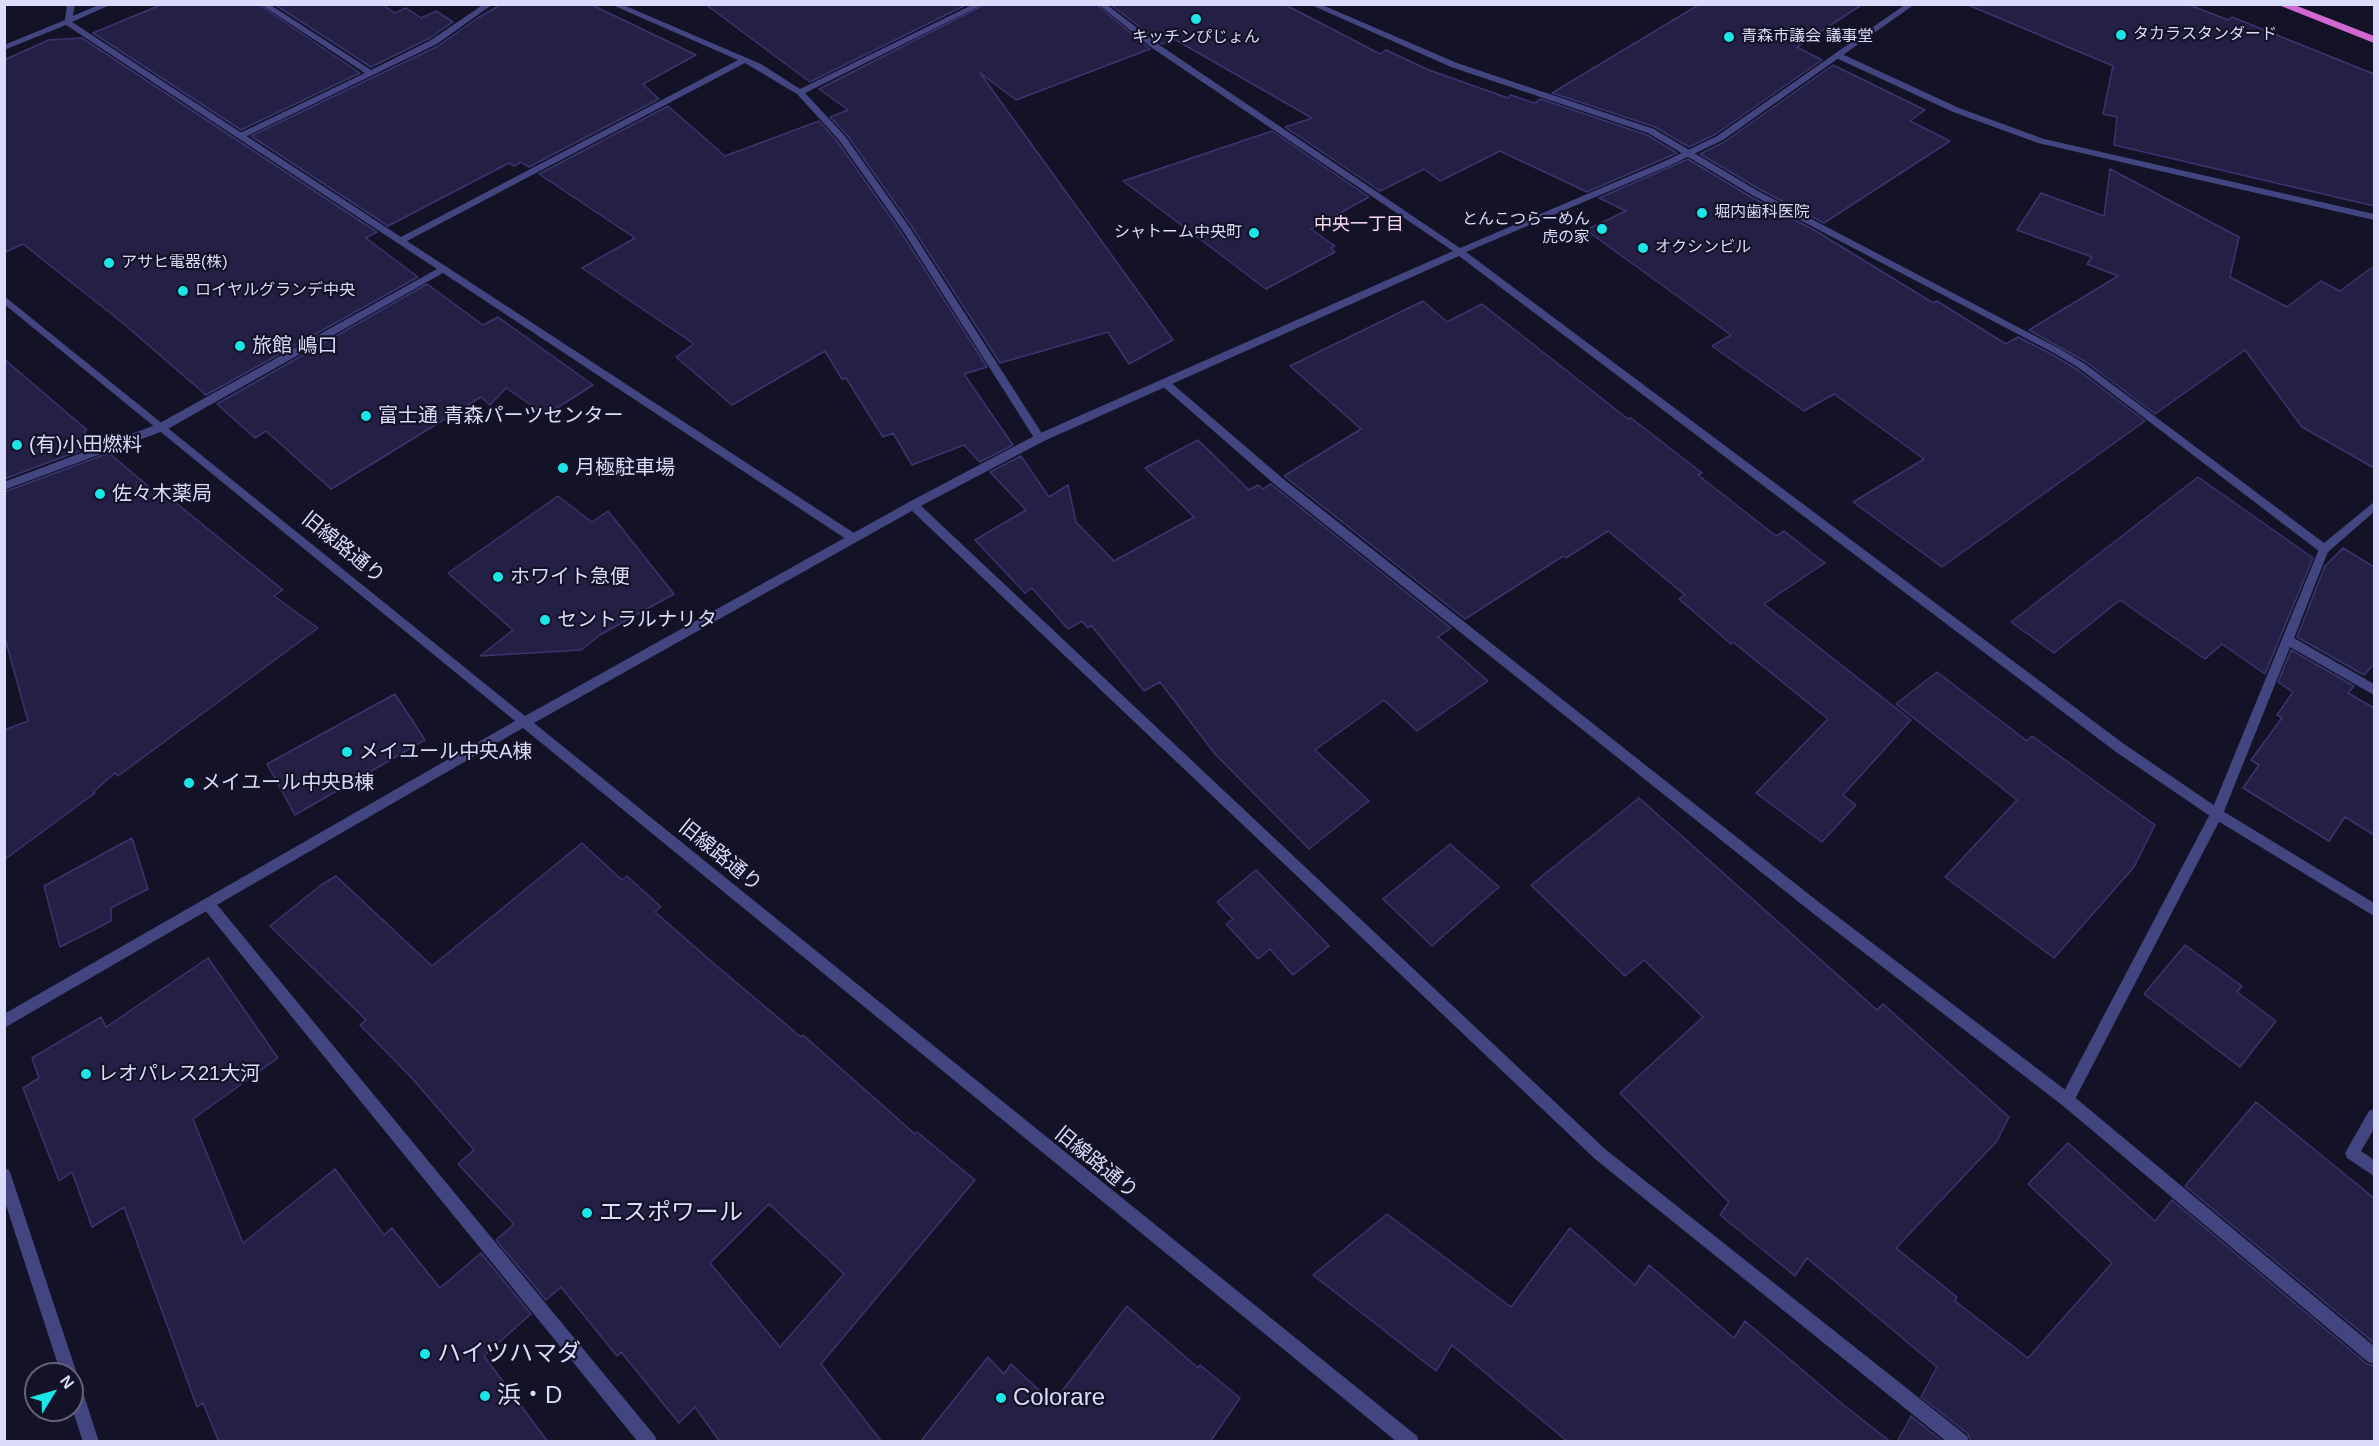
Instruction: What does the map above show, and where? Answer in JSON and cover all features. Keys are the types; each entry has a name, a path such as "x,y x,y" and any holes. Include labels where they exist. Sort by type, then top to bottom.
{"highway":[{"path":"2281,4 2374,40"}],"street":[{"path":"68,23 71,4"},
{"path":"4,48 109,4"},
{"path":"263,4 371,73"},
{"path":"241,136 434,42 490,4"},
{"path":"613,4 745,60 800,92 842,138 907,230 1040,438"},
{"path":"800,92 981,4"},
{"path":"1101,4 1165,52 1460,252 2120,748 2217,814 2374,910"},
{"path":"1312,4 1454,65 1651,131 1755,193 2065,356 2324,549"},
{"path":"4,1022 525,721 914,504 1040,438 1689,153 1738,127 1912,4"},
{"path":"68,23 853,538"},
{"path":"1839,56 1956,110 2041,141 2374,218"},
{"path":"400,241 745,60"},
{"path":"4,486 162,427 444,269"},
{"name":"旧線路通り","path":"4,299 525,721 905,1034 1411,1442"},
{"path":"1164,382 1277,480 1431,603 1820,912 2067,1100 2374,1356"},
{"path":"914,504 1600,1154 1961,1442"},
{"path":"2067,1100 2217,814 2324,549 2374,506"},
{"path":"2287,640 2374,690"},
{"path":"209,905 649,1442"},
{"path":"2374,1116 2352,1153 2374,1169"},
{"path":"4,1175 65,1362"},
{"path":"84,1420 91,1442"}],"building":[{"path":"163,4 258,4 360,73 241,130 93,33"},
{"path":"274,4 382,4 395,13 406,8 421,18 436,11 453,22 430,38 371,67"},
{"path":"502,4 590,4 696,55 643,84 659,99 529,167 521,162 514,166 509,163 388,226 251,136 438,46"},
{"path":"705,4 968,4 810,82"},
{"path":"986,4 1096,4 1150,49 1016,100 980,73 1173,340 1129,364 1108,332 1000,363 912,227 847,135 830,117 848,110 819,89"},
{"path":"1110,4 1284,4 1380,54 1386,50 1429,70 1508,98 1511,95 1534,103 1541,99 1647,135 1677,153 1587,192 1500,151 1440,181 1424,169 1380,191 1285,127 1312,118 1174,39 1162,44"},
{"name":"青森市議会 議事堂","path":"1700,4 1863,4 1797,47 1822,60 1716,134 1689,147 1655,127 1552,93"},
{"path":"2187,4 2228,20 2232,17 2374,74 2374,206 2114,145 2117,117 2103,114 2113,66 1968,5"},
{"path":"82,38 377,232 366,238 418,277 206,395 124,324 23,244 4,253 4,60 49,40"},
{"path":"1833,65 1925,110 1910,121 1950,141 1824,223 1759,189 1700,154 1724,142"},
{"path":"668,106 725,156 819,121 837,141 901,232 987,367 964,374 1013,445 980,462 964,445 912,465 893,433 883,437 846,378 842,379 825,351 732,405 676,357 694,344 582,268 635,238 539,174"},
{"path":"1272,131 1369,197 1311,229 1335,246 1331,248 1335,252 1266,289 1123,181"},
{"path":"1688,159 1751,197 1816,231 1933,303 1937,301 2006,344 2018,337 2053,355 2078,370 2145,421 1942,567 1853,502 1924,459 1834,394 1804,411 1712,346 1731,335 1586,230 1626,211 1599,198"},
{"path":"2110,169 2239,237 2230,277 2287,307 2321,281 2340,291 2374,266 2374,468 2302,427 2245,350 2155,414 2086,362 2029,330 2118,276 2087,264 2092,257 2017,230 2041,193 2104,216"},
{"path":"427,284 483,325 498,317 593,385 546,415 506,388 490,405 481,397 331,489 266,431 255,438 217,404"},
{"path":"1423,301 1447,322 1482,304 1628,419 1631,418 1702,473 1698,475 1776,536 1784,531 1825,563 1764,604 1911,720 1843,795 1856,805 1822,842 1756,793 1828,719 1733,642 1731,644 1679,599 1685,595 1608,531 1566,558 1563,556 1465,619 1284,476 1361,429 1290,366"},
{"path":"4,359 87,430 84,432 98,444 4,479"},
{"path":"1198,440 1249,490 1258,485 1263,489 1271,484 1451,628 1438,637 1488,681 1417,731 1384,700 1315,750 1369,801 1309,849 1215,754 1160,682 1144,691 1091,625 1088,628 1082,621 1068,629 1032,588 1025,593 975,540 1026,510 990,472 1021,456 1049,497 1068,485 1076,522 1114,561 1194,517 1145,468"},
{"path":"109,453 155,492 159,489 283,590 274,596 318,628 118,776 115,773 93,792 95,793 4,860 4,730 28,721 4,635 4,492"},
{"path":"2198,477 2313,558 2265,674 2222,644 2205,659 2120,600 2054,653 2011,622"},
{"path":"558,496 592,522 608,511 674,594 600,635 581,650 480,656 513,630 448,573"},
{"path":"2343,548 2374,567 2374,664 2364,675 2297,637 2325,566"},
{"path":"2291,650 2354,686 2348,693 2374,708 2374,835 2345,817 2329,841 2243,788 2259,765 2251,760 2282,718 2277,715 2293,692 2278,682"},
{"path":"1937,672 2027,741 2032,736 2155,825 2134,867 2054,958 1945,877 2017,800 1896,704"},
{"name":"メイユール中央A棟","path":"395,694 425,740 295,815 267,764"},
{"path":"1639,798 1877,1010 1883,1004 2009,1117 1997,1141 1896,1248 1957,1297 1955,1301 2028,1358 2112,1263 2028,1184 2068,1143 2155,1221 2172,1200 2367,1364 2374,1366 2374,1442 1971,1442 1968,1434 1921,1397 1937,1367 1807,1258 1795,1276 1720,1215 1729,1202 1620,1093 1703,1017 1644,960 1625,976 1531,885"},
{"path":"132,838 148,889 111,908 111,921 60,947 44,886"},
{"path":"582,843 622,880 627,876 661,907 655,912 712,962 801,1037 803,1035 915,1134 917,1132 975,1180 821,1364 882,1442 720,1442 695,1407 679,1423 621,1352 617,1356 561,1287 546,1300 496,1240 514,1224 458,1164 474,1150 410,1076 360,1025 366,1020 270,926 321,885 336,876 432,966","holes":["769,1204 844,1274 780,1347 710,1263"]},
{"path":"1450,844 1499,887 1432,946 1383,899"},
{"path":"1256,870 1329,946 1293,975 1270,949 1258,959 1226,924 1233,919 1217,902"},
{"path":"2185,945 2242,986 2237,992 2276,1021 2240,1067 2144,994"},
{"path":"208,958 278,1058 193,1119 243,1243 335,1169 384,1235 392,1228 440,1288 481,1253 531,1314 484,1356 548,1442 219,1442 203,1403 197,1407 124,1207 92,1227 72,1172 59,1181 23,1088 39,1078 32,1058 101,1017 106,1027"},
{"path":"2256,1102 2374,1198 2374,1343 2185,1186"},
{"path":"1387,1214 1511,1307 1570,1228 1635,1285 1649,1265 1734,1338 1745,1321 1841,1403 1891,1442 1568,1442 1452,1345 1436,1371 1313,1275"},
{"path":"1127,1306 1198,1368 1200,1365 1240,1398 1210,1442 920,1442 988,1357 1004,1374 1011,1364 1053,1403"},
{"path":"1911,1416 1943,1442 1897,1442"}],"place":[{"name":"キッチンぴじょん","path":"1196,19"},
{"name":"タカラスタンダード","path":"2121,35"},
{"name":"青森市議会 議事堂","path":"1729,37"},
{"name":"堀内歯科医院","path":"1702,213"},
{"name":"とんこつらーめん 虎の家","path":"1602,229"},
{"name":"シャトーム中央町","path":"1254,233"},
{"name":"オクシンビル","path":"1643,248"},
{"name":"アサヒ電器(株)","path":"109,263"},
{"name":"ロイヤルグランデ中央","path":"183,291"},
{"name":"旅館 嶋口","path":"240,346"},
{"name":"富士通 青森パーツセンター","path":"366,416"},
{"name":"(有)小田燃料","path":"17,445"},
{"name":"月極駐車場","path":"563,468"},
{"name":"佐々木薬局","path":"100,494"},
{"name":"ホワイト急便","path":"498,577"},
{"name":"セントラルナリタ","path":"545,620"},
{"name":"メイユール中央A棟","path":"347,752"},
{"name":"メイユール中央B棟","path":"189,783"},
{"name":"レオパレス21大河","path":"86,1074"},
{"name":"エスポワール","path":"587,1213"},
{"name":"ハイツハマダ","path":"425,1354"},
{"name":"浜・D","path":"485,1396"},
{"name":"Colorare","path":"1001,1398"}],"district":[{"name":"中央一丁目","path":"1359,225"}]}
